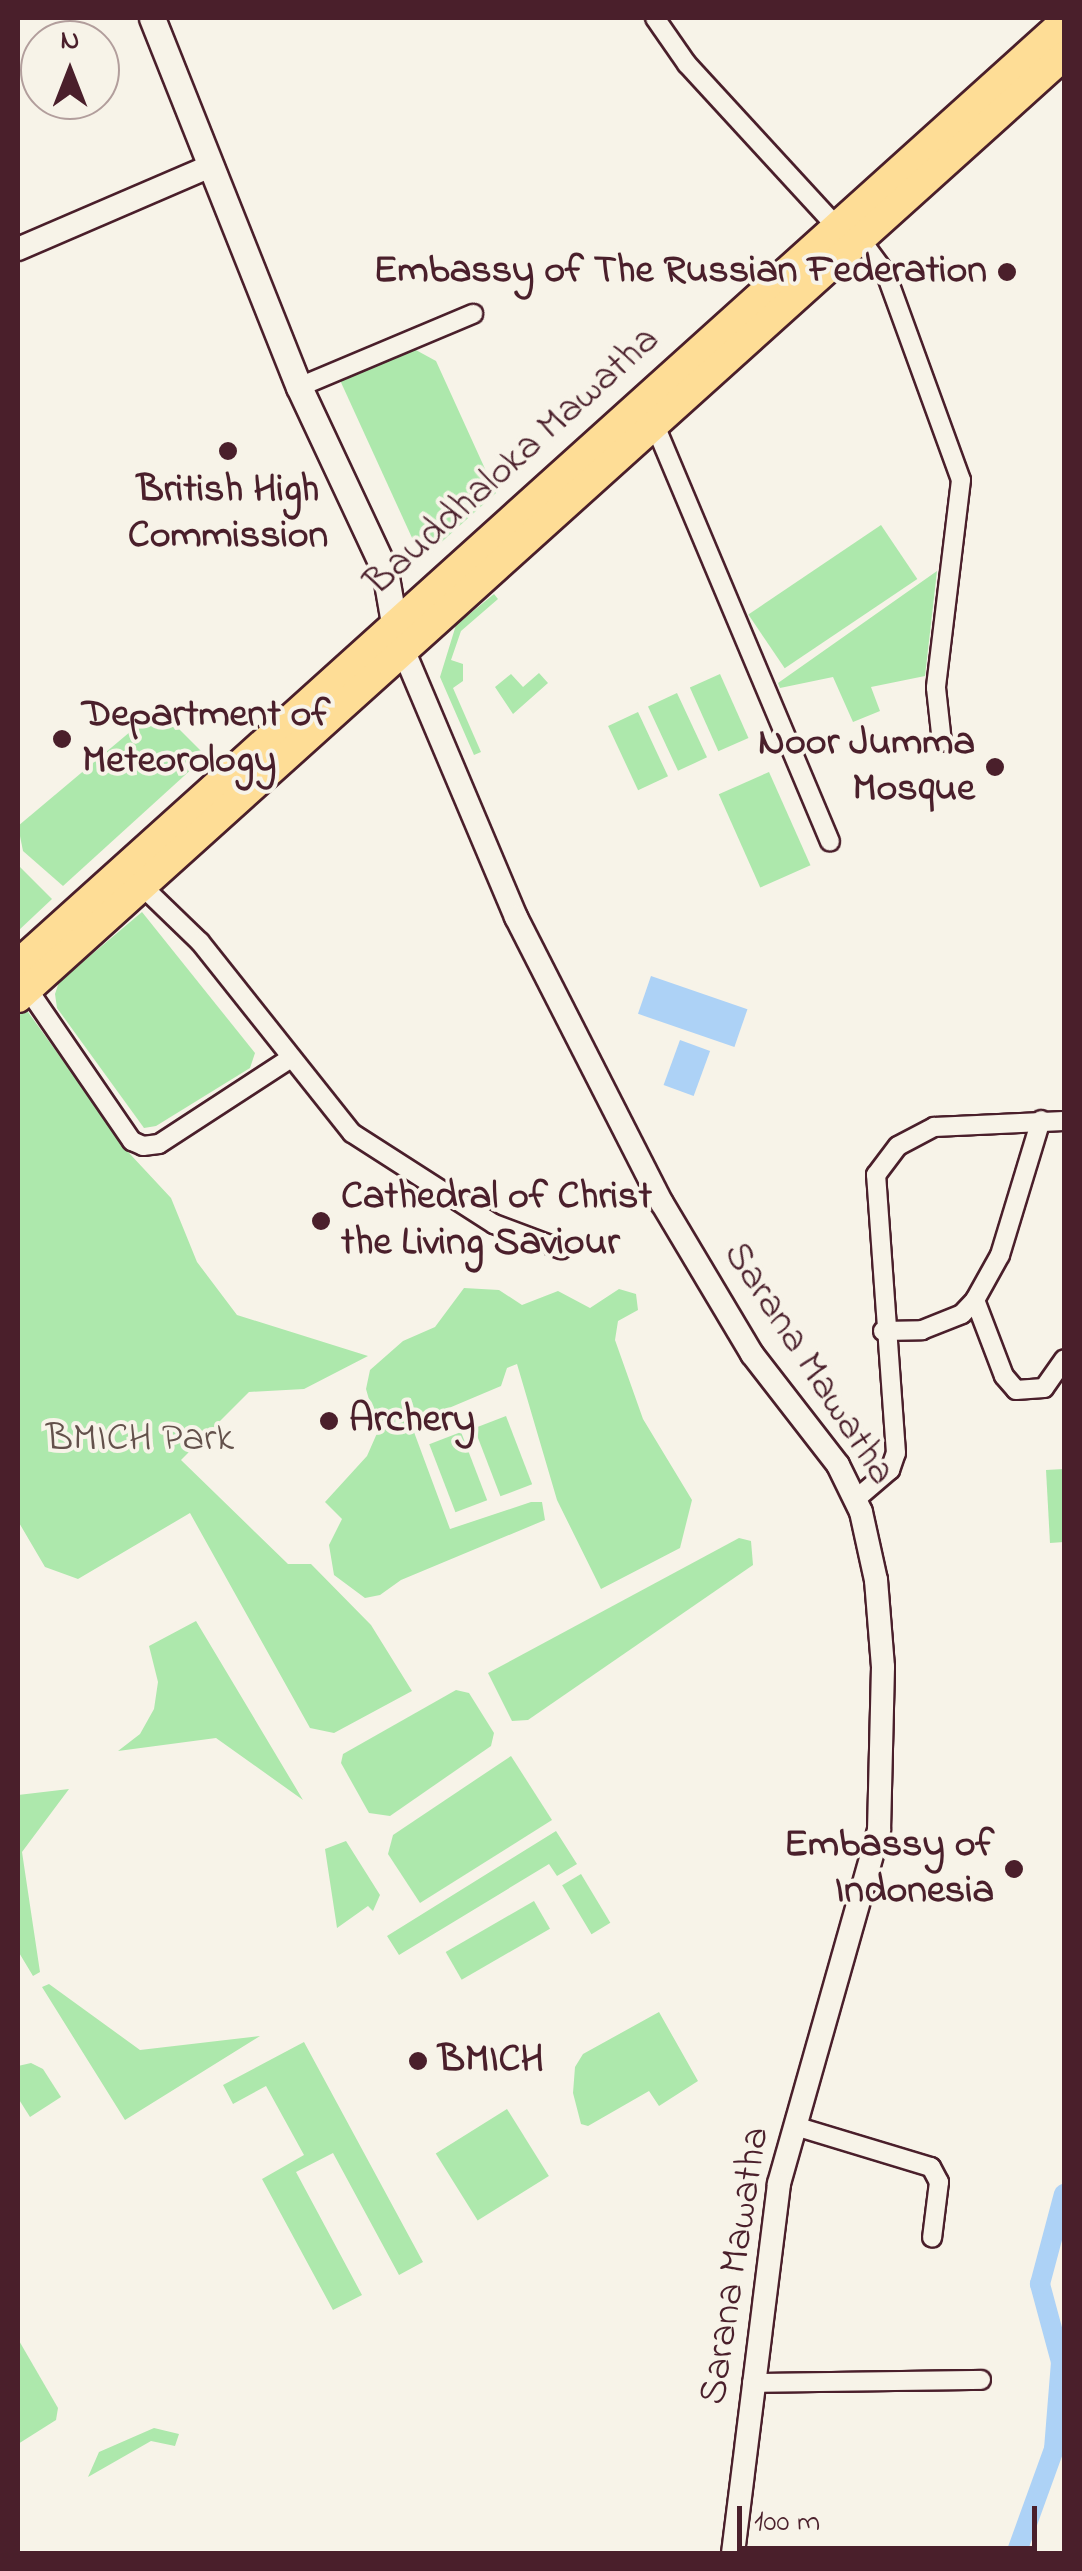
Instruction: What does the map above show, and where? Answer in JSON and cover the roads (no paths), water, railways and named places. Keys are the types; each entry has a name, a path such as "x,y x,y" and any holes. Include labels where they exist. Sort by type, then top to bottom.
{"main road":[{"path":"152,18 208,167 300,386 385,571 398,636"},
{"name":"Bauddhaloka Mawatha","path":"20,982 141,885 398,636 654,424 1064,22"},
{"name":"Bauddhaloka Mawatha","path":"20,982 398,636 849,233 1064,56"}],"street":[{"path":"655,18 688,64 886,274 961,480 936,688 942,742"},
{"path":"18,249 208,167"},
{"path":"300,386 473,314"},
{"path":"654,424 830,841"},
{"name":"Sarana Mawatha","path":"398,636 494,871 662,1202 752,1354 838,1465 856,1499 876,1580 884,1785 879,1830 778,2184 733,2554"},
{"path":"141,885 200,942 288,1060 352,1132 494,1224 561,1249"},
{"path":"20,982 132,1140 143,1146 159,1144 288,1060"},
{"path":"883,1331 922,1330 962,1314 974,1300 1000,1255 1041,1120"},
{"path":"856,1499 890,1470 896,1453 883,1331 876,1176 898,1146 934,1127 1064,1121"},
{"path":"974,1300 1004,1376 1016,1390 1044,1388 1064,1358"},
{"path":"796,2126 932,2166 939,2182 932,2238"},
{"path":"752,2383 981,2380"}],"water":[{"path":"651,976 747,1009 734,1047 638,1014"},
{"path":"680,1040 710,1051 694,1096 664,1085"}],"waterway":[{"path":"1016,2554 1054,2449 1061,2362 1040,2284 1064,2194"}],"place":[{"name":"Embassy of The Russian Federation","path":"1007,272"},
{"name":"British High Commission","path":"228,451"},
{"name":"Department of Meteorology","path":"62,739"},
{"name":"Noor Jumma Mosque","path":"995,767"},
{"name":"Cathedral of Christ the Living Saviour","path":"321,1221"},
{"name":"Archery","path":"329,1421"},
{"name":"Embassy of Indonesia","path":"1014,1869"},
{"name":"BMICH","path":"418,2061"}],"park label":[{"name":"BMICH Park","path":"140,1440"}]}
